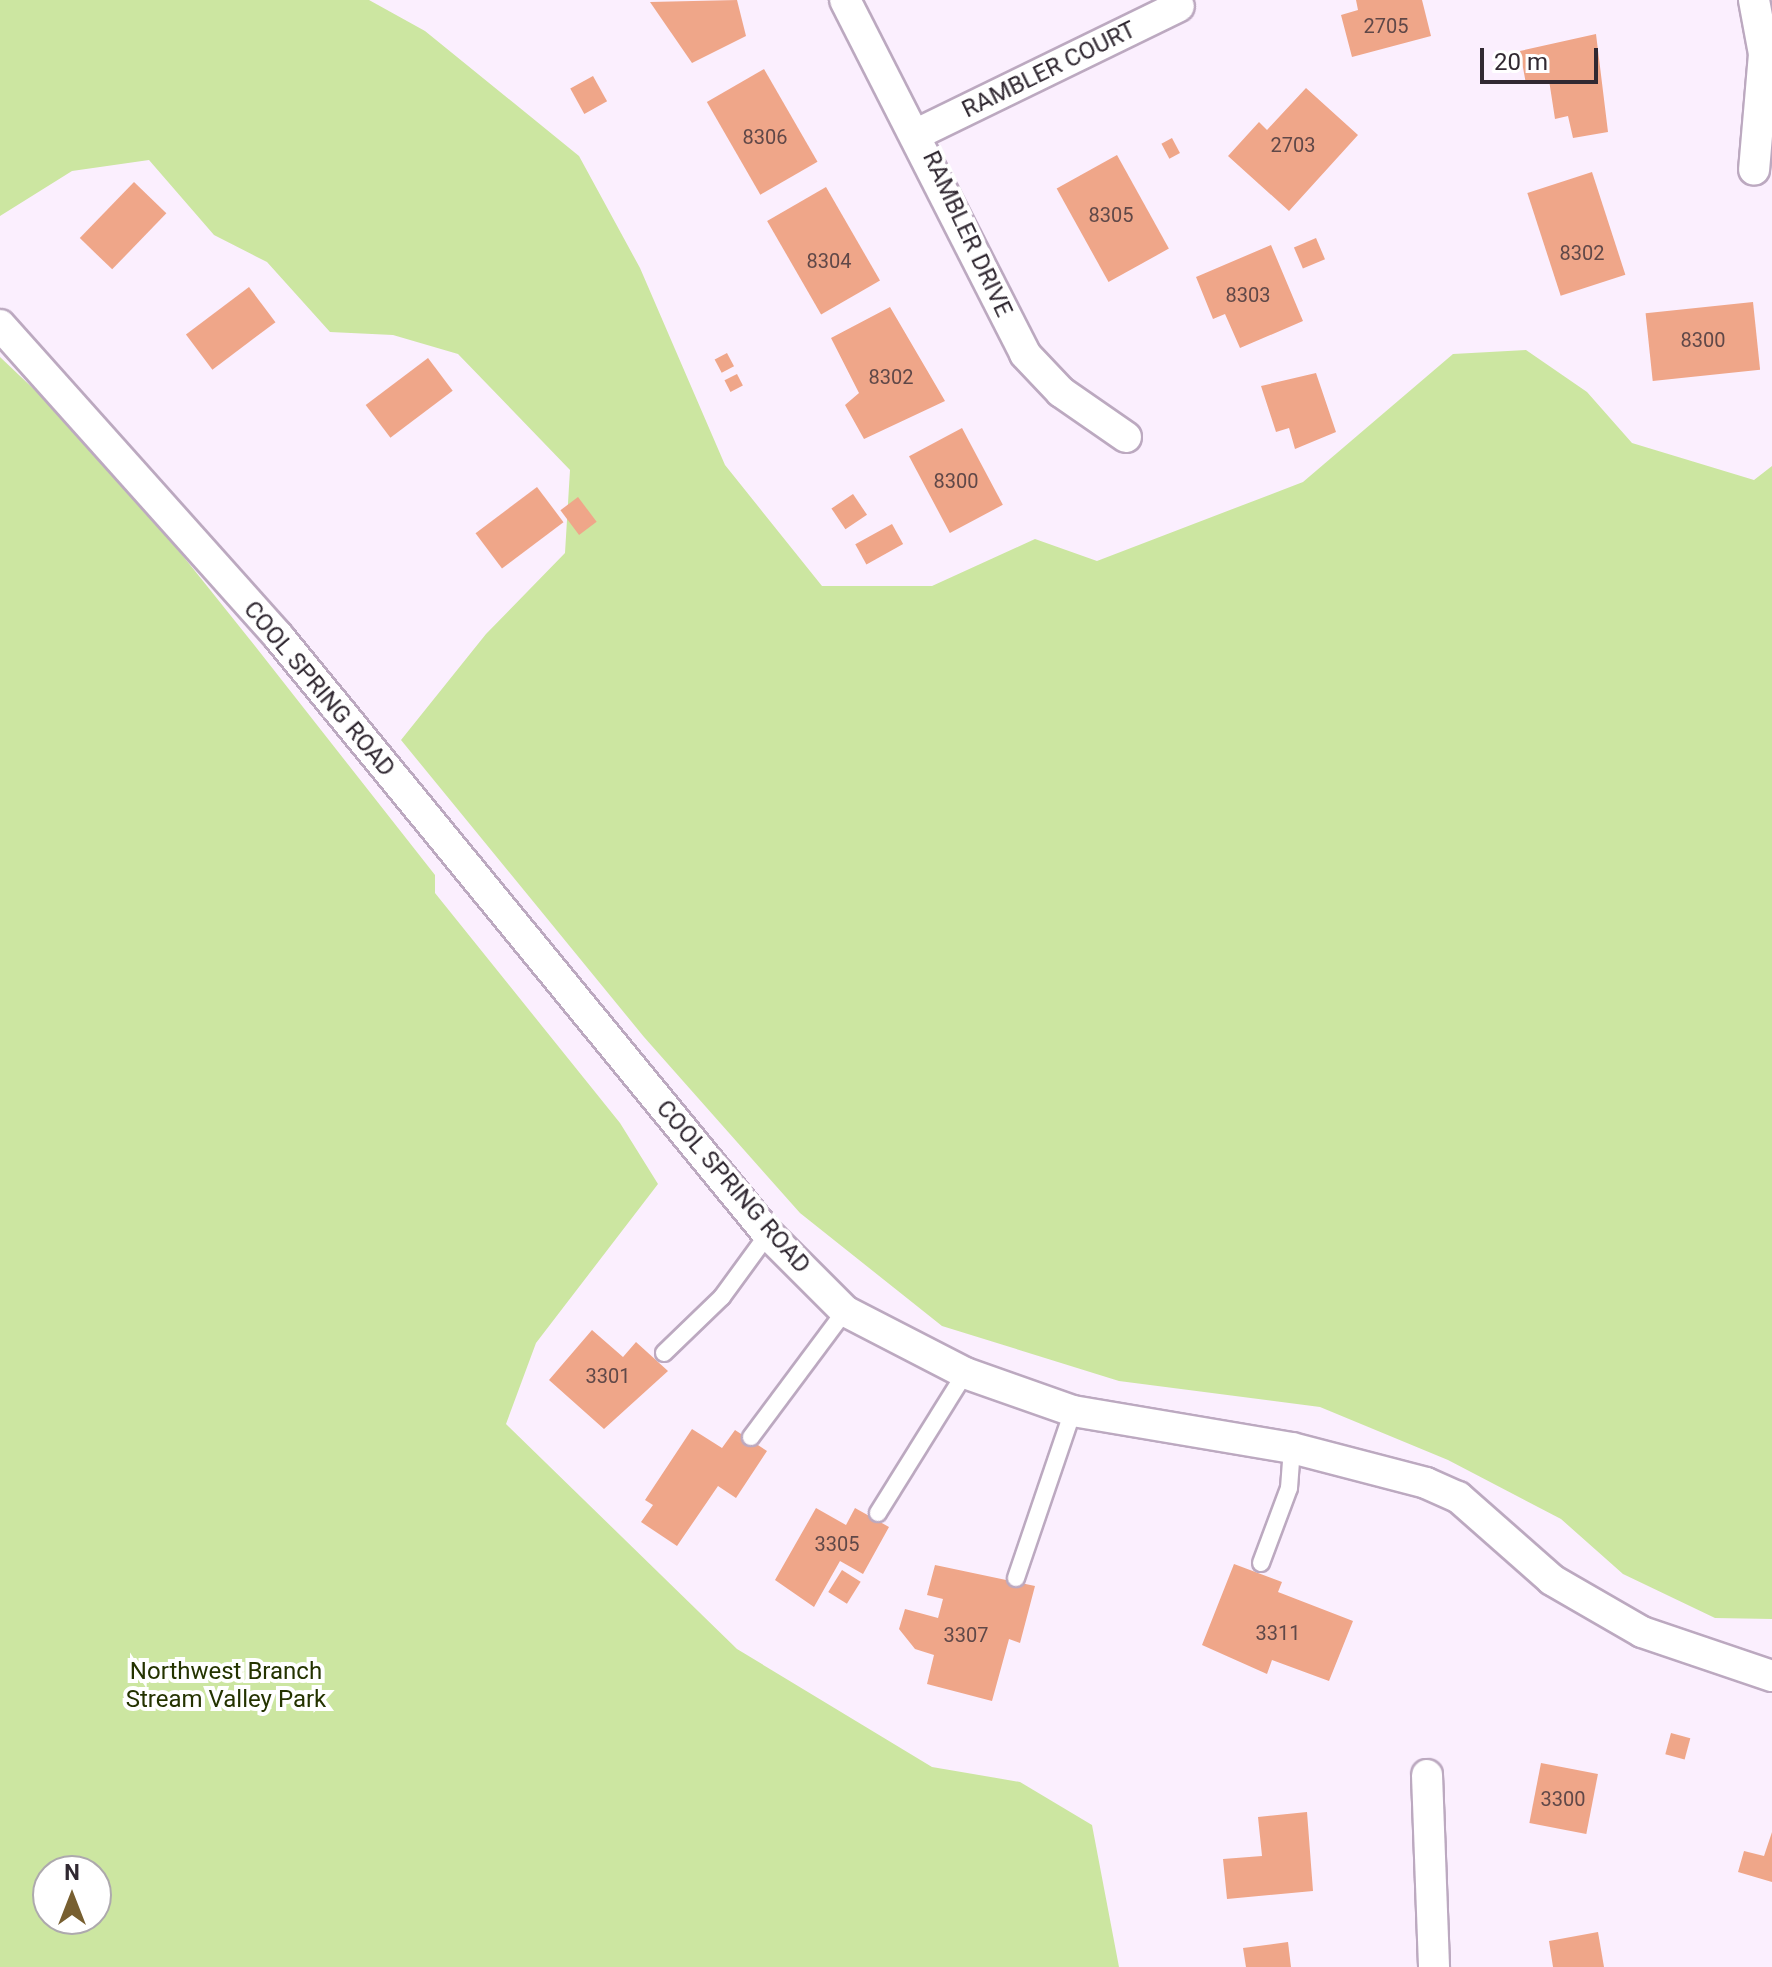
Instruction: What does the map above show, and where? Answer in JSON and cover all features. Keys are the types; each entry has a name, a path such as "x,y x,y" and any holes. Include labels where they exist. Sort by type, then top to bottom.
{"street":[{"name":"RAMBLER DRIVE","path":"845,0 919,133 1025,354 1061,392 1126,437"},
{"path":"1754,0 1764,54 1754,170"},
{"name":"RAMBLER COURT","path":"919,133 1179,6"},
{"name":"COOL SPRING ROAD","path":"0,325 278,636 768,1234 845,1311 965,1373 1073,1411 1292,1448 1458,1497 1511,1550 1618,1619 1698,1655 1772,1676"},
{"path":"1427,1775 1434,1967"}],"lane":[{"path":"664,1353 722,1297 768,1234"},
{"path":"751,1437 845,1311"},
{"path":"878,1513 965,1373"},
{"path":"1016,1578 1073,1411"},
{"path":"1261,1563 1289,1488 1292,1448"}],"green space":[{"path":"0,0 369,0 425,31 579,156 640,268 725,465 822,586 932,586 1035,539 1097,561 1303,482 1453,354 1526,350 1587,392 1632,443 1754,480 1772,466 1772,1619 1715,1618 1623,1574 1561,1519 1448,1460 1320,1407 1119,1381 942,1326 800,1213 644,1037 401,740 486,634 565,553 570,470 458,354 393,335 330,332 267,262 214,235 149,160 72,171 0,216"},
{"name":"Northwest Branch Stream Valley Park","path":"0,357 99,451 251,641 435,875 435,893 620,1123 658,1184 536,1343 506,1424 737,1649 932,1767 1020,1782 1092,1825 1119,1967 0,1967"}],"building":[{"path":"737,0 746,36 692,63 650,2"},
{"path":"1356,0 1422,0 1431,36 1352,57 1341,15 1358,10"},
{"path":"1596,34 1608,132 1573,138 1568,116 1555,119 1549,80 1526,84 1520,51"},
{"path":"764,69 818,162 760,195 707,102"},
{"path":"593,76 607,101 584,114 570,89"},
{"path":"1306,88 1358,135 1289,211 1228,156 1259,122 1267,130"},
{"path":"1172,138 1180,153 1169,159 1161,144"},
{"path":"1117,155 1169,249 1109,282 1057,188"},
{"path":"1592,172 1625,275 1561,296 1527,193"},
{"path":"134,182 166,213 112,269 80,238"},
{"path":"826,187 880,281 821,315 767,221"},
{"path":"1316,238 1325,259 1303,269 1294,247"},
{"path":"1271,245 1303,321 1240,348 1225,314 1213,319 1196,277"},
{"path":"249,287 275,322 212,370 186,335"},
{"path":"1753,302 1760,370 1653,381 1646,313"},
{"path":"890,307 945,401 864,439 845,405 859,393 831,338"},
{"path":"727,353 734,366 722,373 715,360"},
{"path":"428,358 453,391 390,438 366,405"},
{"path":"1316,373 1336,432 1295,449 1289,428 1276,432 1261,386"},
{"path":"737,374 743,386 730,392 725,380"},
{"path":"962,428 1003,505 950,533 909,456"},
{"path":"537,487 563,522 502,568 476,533"},
{"path":"853,494 867,515 845,529 831,509"},
{"path":"578,497 597,522 579,535 560,510"},
{"path":"892,524 903,544 866,564 855,544"},
{"path":"592,1330 623,1357 636,1342 668,1371 604,1429 549,1380"},
{"path":"692,1429 722,1448 735,1430 767,1451 736,1498 718,1486 677,1546 641,1522 653,1505 645,1500"},
{"path":"816,1508 846,1525 855,1508 889,1527 863,1574 840,1561 814,1607 775,1580"},
{"path":"1234,1564 1282,1582 1278,1592 1353,1621 1329,1681 1272,1660 1267,1674 1202,1645"},
{"path":"935,1565 1035,1586 1020,1643 1009,1639 992,1701 927,1684 934,1655 915,1649 899,1629 905,1609 938,1618 943,1599 927,1595"},
{"path":"842,1570 861,1582 847,1604 828,1592"},
{"path":"1671,1733 1690,1738 1685,1759 1665,1754"},
{"path":"1541,1763 1598,1774 1586,1834 1529,1823"},
{"path":"1307,1812 1313,1891 1227,1899 1223,1859 1262,1856 1258,1817"},
{"path":"1772,1832 1772,1882 1738,1872 1744,1851 1764,1856"},
{"path":"1598,1932 1604,1967 1553,1967 1549,1941"},
{"path":"1288,1942 1291,1967 1246,1967 1243,1948"}]}
